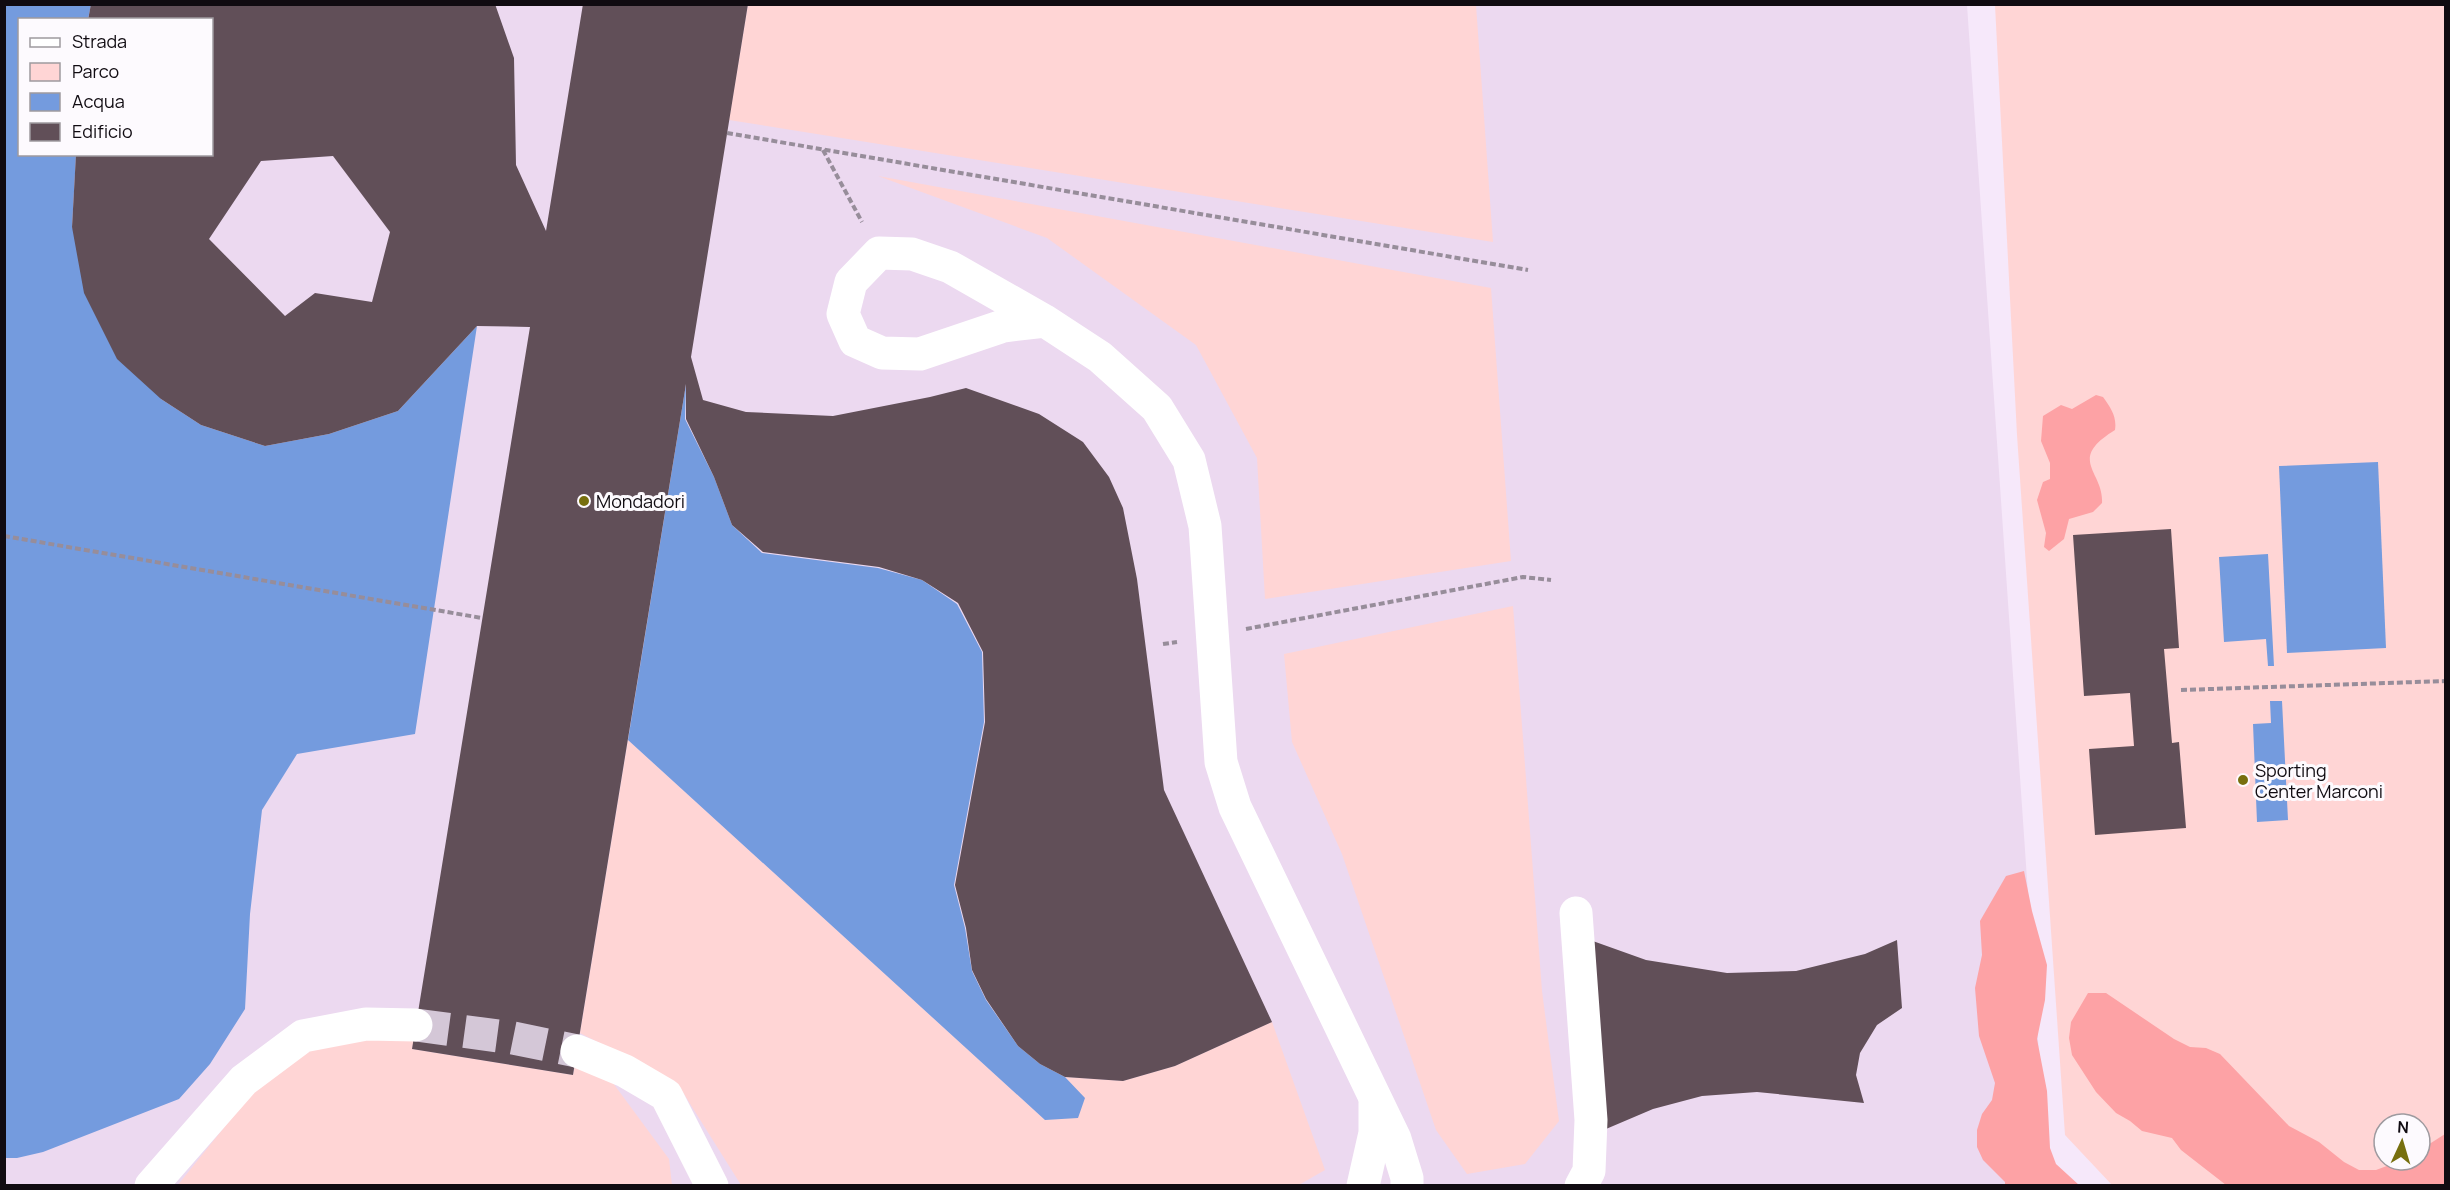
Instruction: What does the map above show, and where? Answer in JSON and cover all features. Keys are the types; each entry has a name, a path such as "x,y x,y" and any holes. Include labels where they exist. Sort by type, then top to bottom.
{"lane":[{"path":"1045,321 1003,326 920,354 882,353 855,342 843,314 850,282 879,253 912,254 950,267 1045,321 1100,357 1157,408 1189,460 1205,526 1221,762 1235,807 1395,1139 1407,1185"},
{"path":"1576,913 1592,1120 1589,1171 1581,1185"},
{"path":"151,1185 244,1080 303,1036 366,1024 416,1025"},
{"path":"577,1051 625,1071 666,1095 712,1185"},
{"path":"1363,1185 1375,1133 1375,1101"}],"path":[{"path":"727,133 1528,270"},
{"path":"822,149 879,253"},
{"path":"4,536 482,618"},
{"path":"1163,644 1523,577 1551,580"},
{"path":"2181,690 2445,681"}],"shaded area":[{"name":"Mondadori","path":"5,5 1967,5 2048,1185 5,1186"},
{"path":"2096,395 2103,397 2109,405 2115,425 2115,430 2100,440 2090,458 2101,492 2102,503 2093,512 2069,519 2064,539 2049,551 2044,547 2046,533 2037,500 2043,482 2050,479 2050,463 2041,441 2043,416 2061,405 2072,409"},
{"path":"2024,871 2047,965 2045,1000 2037,1039 2047,1091 2050,1148 2056,1164 2079,1185 2005,1185 2005,1182 1983,1160 1977,1147 1977,1130 1982,1114 1992,1100 1995,1083 1979,1036 1975,988 1982,955 1980,921 2006,876"},
{"path":"2088,993 2106,993 2174,1039 2190,1047 2206,1048 2220,1054 2289,1126 2319,1142 2344,1162 2359,1170 2432,1172 2432,1142 2445,1134 2445,1185 2226,1185 2181,1150 2172,1138 2142,1131 2116,1113 2096,1092 2072,1055 2069,1038 2071,1022"}],"green space":[{"path":"748,5 1476,5 1493,242 729,120"},
{"name":"Sporting Center Marconi","path":"1995,5 2445,5 2445,1185 2112,1185 2065,1135 2017,435"},
{"path":"878,176 1491,288 1511,561 1265,599 1257,458 1196,345 1047,238"},
{"path":"1513,606 1542,991 1559,1121 1525,1164 1467,1174 1436,1130 1342,854 1292,742 1284,654"},
{"path":"628,740 1045,1120 1084,1098 1065,1077 1123,1081 1175,1066 1272,1022 1325,1170 1297,1186 741,1185 677,1083 580,1033"},
{"path":"415,1033 412,1049 573,1075 575,1065 613,1083 669,1159 672,1185 177,1186 255,1089 312,1044"}],"water":[{"path":"5,5 91,5 88,18 18,18 18,156 76,156 72,227 161,399 201,425 265,446 329,434 398,411 477,326 415,734 297,754 262,810 250,914 245,1009 210,1064 179,1099 43,1152 17,1158 5,1158"},
{"path":"686,384 685,419 714,477 732,525 762,553 878,568 922,580 957,604 982,652 984,722 954,885 965,928 972,971 986,1000 1018,1046 1040,1064 1065,1077 1085,1098 1078,1118 1045,1120 628,740"},
{"path":"2378,462 2386,648 2287,653 2279,466"},
{"path":"2268,554 2274,666 2268,666 2266,639 2224,642 2219,557"},
{"path":"2270,701 2282,701 2288,820 2257,822 2253,724 2271,723"}],"building":[{"path":"91,4 495,4 514,58 516,165 546,231 583,4 748,4 691,357 703,400 746,412 833,416 966,388 1039,414 1083,442 1109,477 1123,508 1137,579 1164,790 1272,1022 1175,1066 1123,1081 1065,1077 1040,1064 1018,1046 986,999 972,970 966,928 955,885 985,722 983,652 958,603 922,580 879,567 763,552 732,525 714,477 686,419 686,384 573,1075 412,1049 530,327 477,326 398,411 329,434 265,446 201,425 161,399 117,359 84,293 72,227 76,156 213,156 213,18 88,18","holes":["333,156 390,232 372,302 315,293 285,316 209,239 261,161"]},
{"path":"2171,529 2179,648 2164,649 2172,743 2179,742 2186,828 2095,835 2089,749 2134,746 2130,693 2084,696 2073,535"},
{"path":"1590,940 1646,960 1727,973 1796,971 1865,954 1897,940 1902,1008 1877,1025 1860,1053 1856,1075 1864,1103 1757,1092 1702,1096 1653,1109 1606,1129"}],"tunnel":[{"path":"416,1025 513,1038 577,1051"}],"place":[{"name":"Mondadori","path":"584,501"},
{"name":"Sporting Center Marconi","path":"2243,780"}]}
